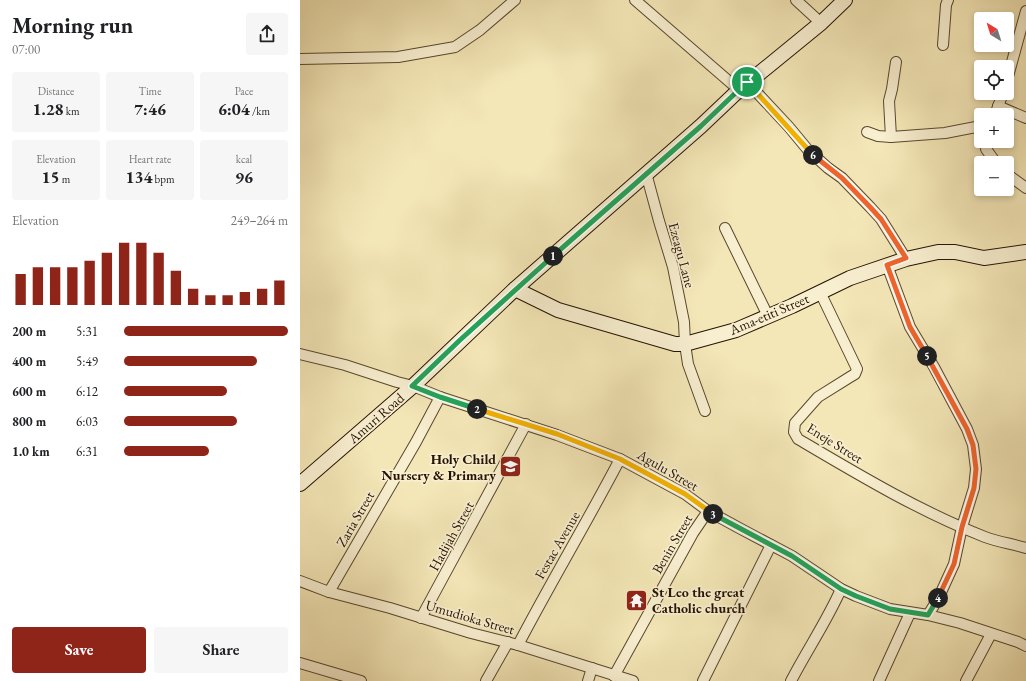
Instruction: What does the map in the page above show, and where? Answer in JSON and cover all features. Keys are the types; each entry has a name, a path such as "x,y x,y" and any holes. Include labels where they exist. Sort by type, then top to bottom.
{"main road":[{"name":"Amuri Road","path":"300,484 412,386 515,289 701,126 743,86 821,23 845,0"},
{"name":"Ama-etiti Street","path":"515,289 558,310 675,344 685,344 736,330 850,278 906,258 938,252 955,252 984,258 1026,252"}],"street":[{"path":"300,59 398,57 455,47 480,30 515,0"},
{"path":"635,0 743,86 789,127 808,150 842,178 881,219 906,258"},
{"path":"796,0 821,23"},
{"path":"943,45 946,5 948,0"},
{"path":"1013,60 1026,11"},
{"path":"891,137 889,101 896,62"},
{"path":"1014,115 1026,118"},
{"path":"867,132 878,136 891,137 945,133 974,127"},
{"name":"Ezeagu Lane","path":"646,173 673,267 684,322 688,364 705,411"},
{"path":"1014,179 1026,188"},
{"path":"725,228 768,316"},
{"path":"887,265 910,327 934,367 967,429 973,445 976,469 974,488 962,527 954,564 938,599 928,615"},
{"name":"Eneje Street","path":"820,292 857,369 855,374 850,378 818,397 795,423 794,432 798,439 917,507 986,538 1026,548"},
{"name":"Agulu Street","path":"300,354 345,365 412,386 440,397 557,434 620,459 685,494 708,510 792,556 841,589 890,609 928,615 960,623 1026,646"},
{"name":"Zaria Street","path":"329,592 416,442 440,397"},
{"name":"Hadijah Street","path":"421,618 472,527 526,424"},
{"name":"Festac Avenue","path":"518,645 586,524 620,459"},
{"name":"Benin Street","path":"614,676 708,510"},
{"path":"703,681 771,545"},
{"name":"Umudioka Street","path":"300,581 329,592 471,633 508,642 633,681"},
{"path":"791,681 831,611 841,589"},
{"path":"879,681 910,613"},
{"path":"966,681 991,634"},
{"path":"486,681 508,642"},
{"path":"300,663 361,681"},
{"path":"588,681 592,668"}],"place":[{"name":"Holy Child Nursery & Primary","path":"511,467"},
{"name":"St Leo the great Catholic church","path":"636,600"}],"route":[{"path":"747,82 789,127 808,150 842,178 881,219 906,258 887,265 899,299 910,327 934,367 967,429 973,445 976,469 974,488 962,527 954,564 938,599 928,615 890,609 841,589 792,556 741,529 708,510 685,494 620,459 557,434 457,403 412,386 515,289 701,126 747,82"}]}
